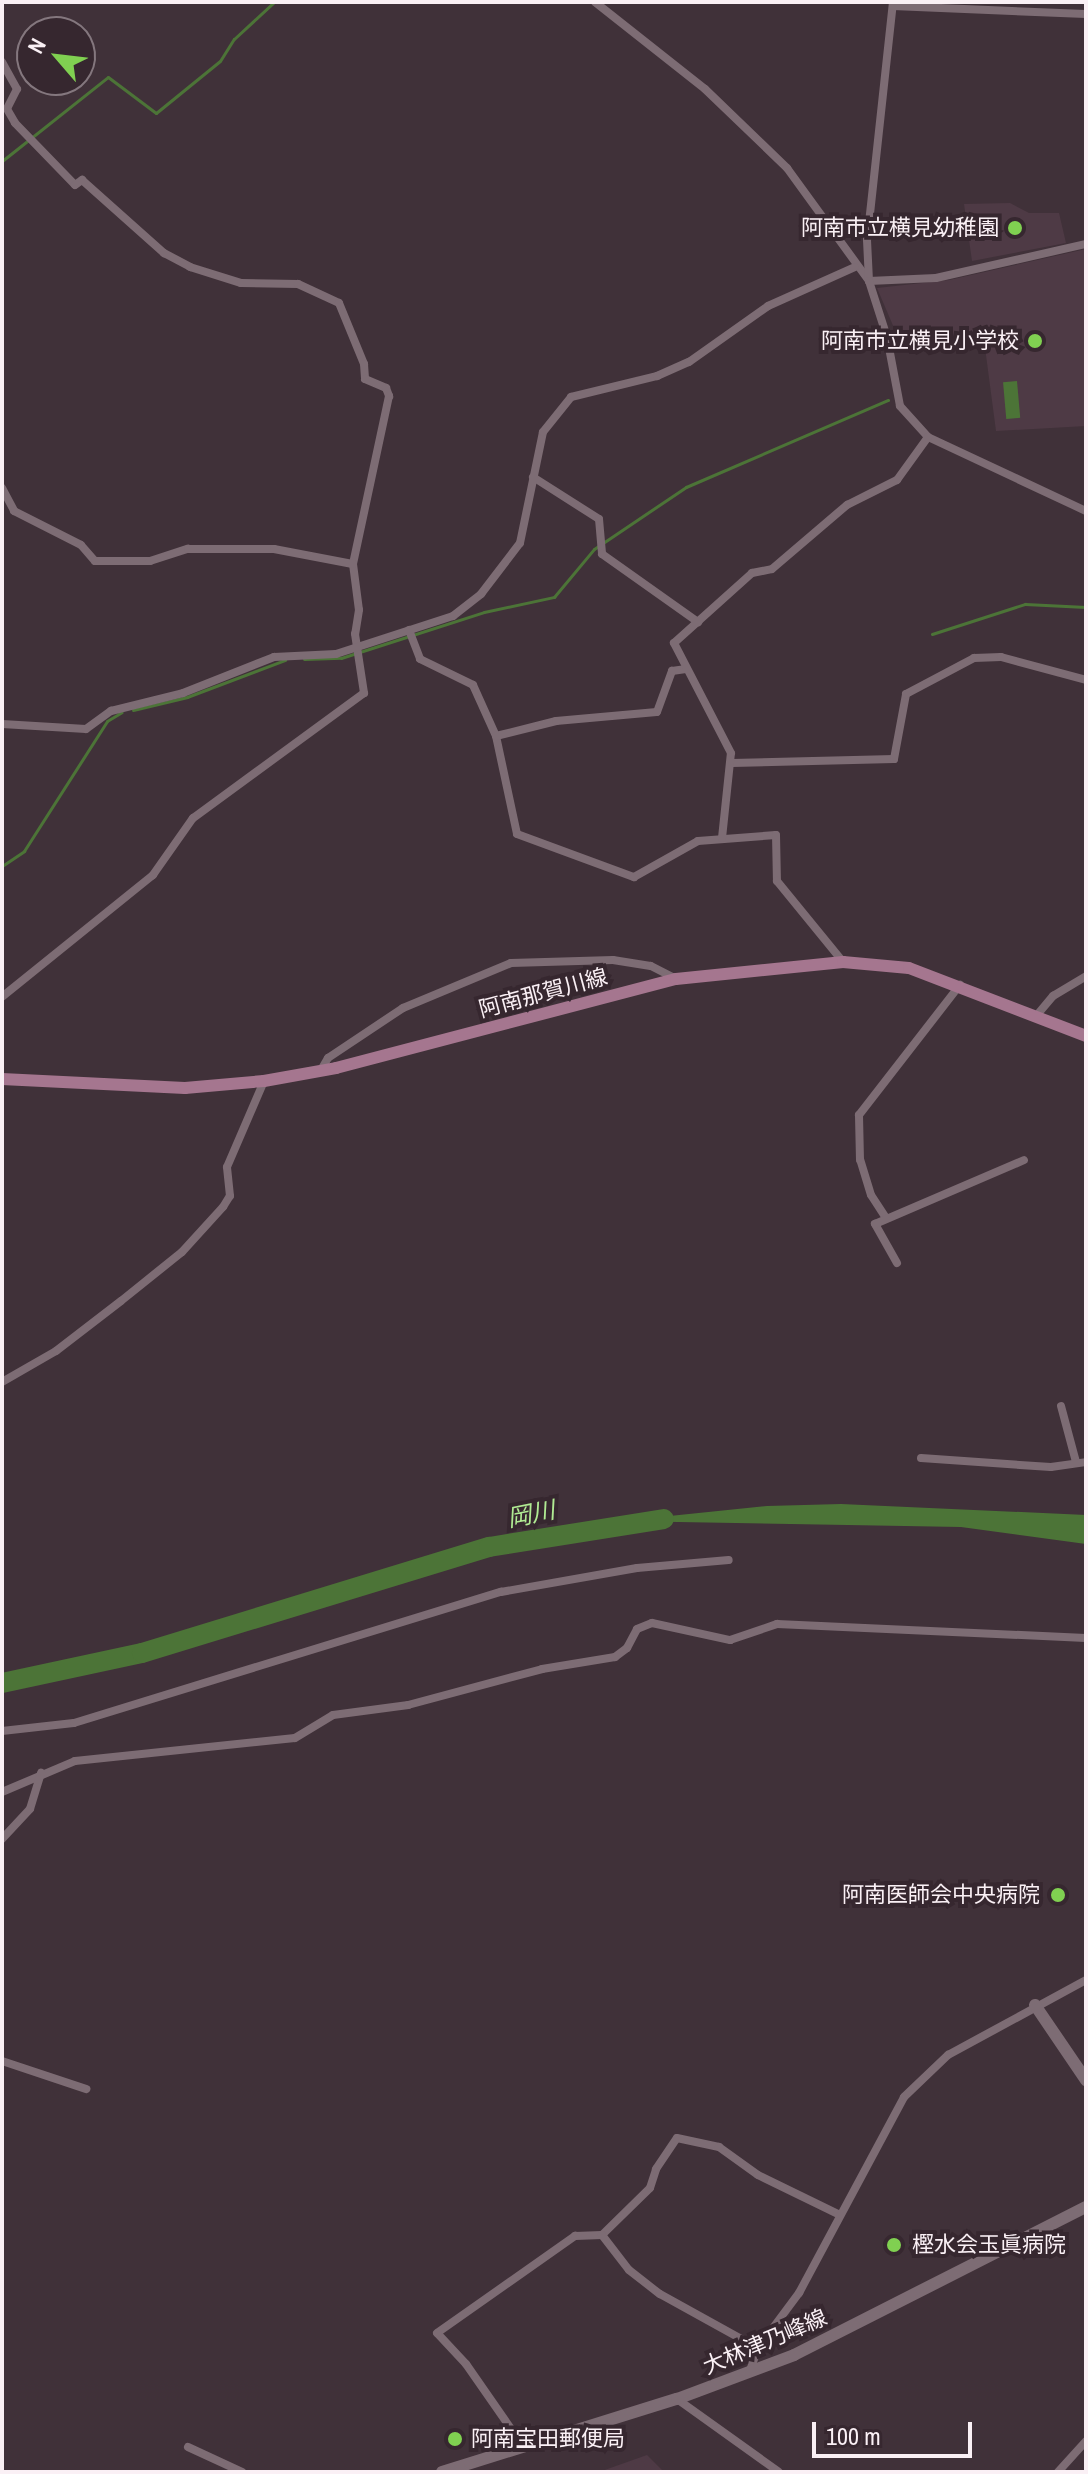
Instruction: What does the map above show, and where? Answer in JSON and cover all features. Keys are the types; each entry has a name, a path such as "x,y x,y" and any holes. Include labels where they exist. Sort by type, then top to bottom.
{"main road":[{"name":"阿南那賀川線","path":"2,1079 185,1088 264,1081 320,1071 676,979 843,962 909,968 960,984 1086,1036"},
{"path":"1035,2005 1086,2080"},
{"name":"大林津乃峰線","path":"442,2472 677,2399 749,2373 848,2329 1086,2207"}],"street":[{"path":"595,2 705,89 787,168 855,267 869,281 936,278 1086,244"},
{"path":"1086,14 893,4 868,199 869,281 887,337 900,406 928,437 1086,511"},
{"path":"2,62 17,89 7,109 25,138 75,185 82,180 164,253 217,278 298,284 345,311 365,379 386,388 389,396 353,564 361,698 193,818 153,875 2,997"},
{"path":"2,724 86,729 111,711 183,693 274,657 358,651 410,635 468,607 513,555 543,432 571,397 657,376 689,362 768,306 855,267"},
{"path":"722,838 732,763 674,643 752,573 772,569 847,505 897,480 928,437"},
{"path":"533,477 599,519 602,554 698,622"},
{"path":"2,488 14,511 81,545 95,561 150,561 188,549 274,549 353,564"},
{"path":"410,635 420,659 473,685 496,736 517,834 634,877 685,845 722,838 776,835 777,881 843,962"},
{"path":"732,763 894,759 906,694 974,658 1001,657 1086,680"},
{"path":"496,736 556,721 657,712 672,671 686,669"},
{"path":"320,1071 328,1058 403,1008 511,963 613,960 651,966 676,979"},
{"path":"1037,1015 1053,996 1086,976"},
{"path":"886,1218 871,1195 860,1160 859,1115 960,984"},
{"path":"2,1382 56,1351 121,1301 182,1252 223,1207 230,1196 227,1167 264,1081"},
{"path":"897,1263 875,1224 1024,1160"},
{"path":"921,1458 1051,1467 1081,1462 1061,1406"},
{"path":"2,1731 74,1723 145,1704 501,1592 637,1568 729,1560"},
{"path":"2,1792 41,1773 111,1754 295,1738 333,1715 408,1705 506,1683 542,1669 615,1657 627,1648 637,1629 652,1623 730,1640 777,1624 1086,1638"},
{"path":"2,1839 30,1809 41,1773"},
{"path":"749,2373 758,2348 799,2293 904,2097 948,2055 1086,1980"},
{"path":"2,2061 86,2089"},
{"path":"523,2446 466,2364 437,2333 473,2312 553,2248 581,2234 602,2235 650,2188 656,2169 677,2138 719,2147 758,2175 840,2215"},
{"path":"602,2235 629,2270 660,2294 758,2348"},
{"path":"677,2399 779,2472"},
{"path":"1058,2472 1086,2441"},
{"path":"188,2447 242,2472"}],"shaded area":[{"name":"阿南市立横見幼稚園","path":"1010,203 1029,213 1059,213 1066,243 972,261 964,204"},
{"name":"阿南市立横見小学校","path":"1086,249 1086,426 996,431 984,340 900,342 877,288 949,280"},
{"path":"1017,381 1020,418 1006,419 1003,382"},
{"path":"841,1504 1086,1515 1086,1544 961,1527 621,1521 767,1506"},
{"path":"647,2455 664,2472 599,2472"}],"waterway":[{"path":"2,161 108,77 156,113 220,61 234,39 274,2"},
{"path":"304,659 341,658 484,612 554,597 594,549 686,487 888,400"},
{"path":"932,634 1025,604 1086,607"},
{"path":"133,710 187,697 285,660"},
{"path":"2,866 24,851 107,721 122,712"},
{"name":"岡川","path":"2,1683 142,1653 489,1547 664,1519"}],"place":[{"name":"阿南市立横見幼稚園","path":"1015,228"},
{"name":"阿南市立横見小学校","path":"1035,341"},
{"name":"阿南医師会中央病院","path":"1058,1895"},
{"name":"樫水会玉眞病院","path":"894,2245"},
{"name":"阿南宝田郵便局","path":"455,2439"}]}
